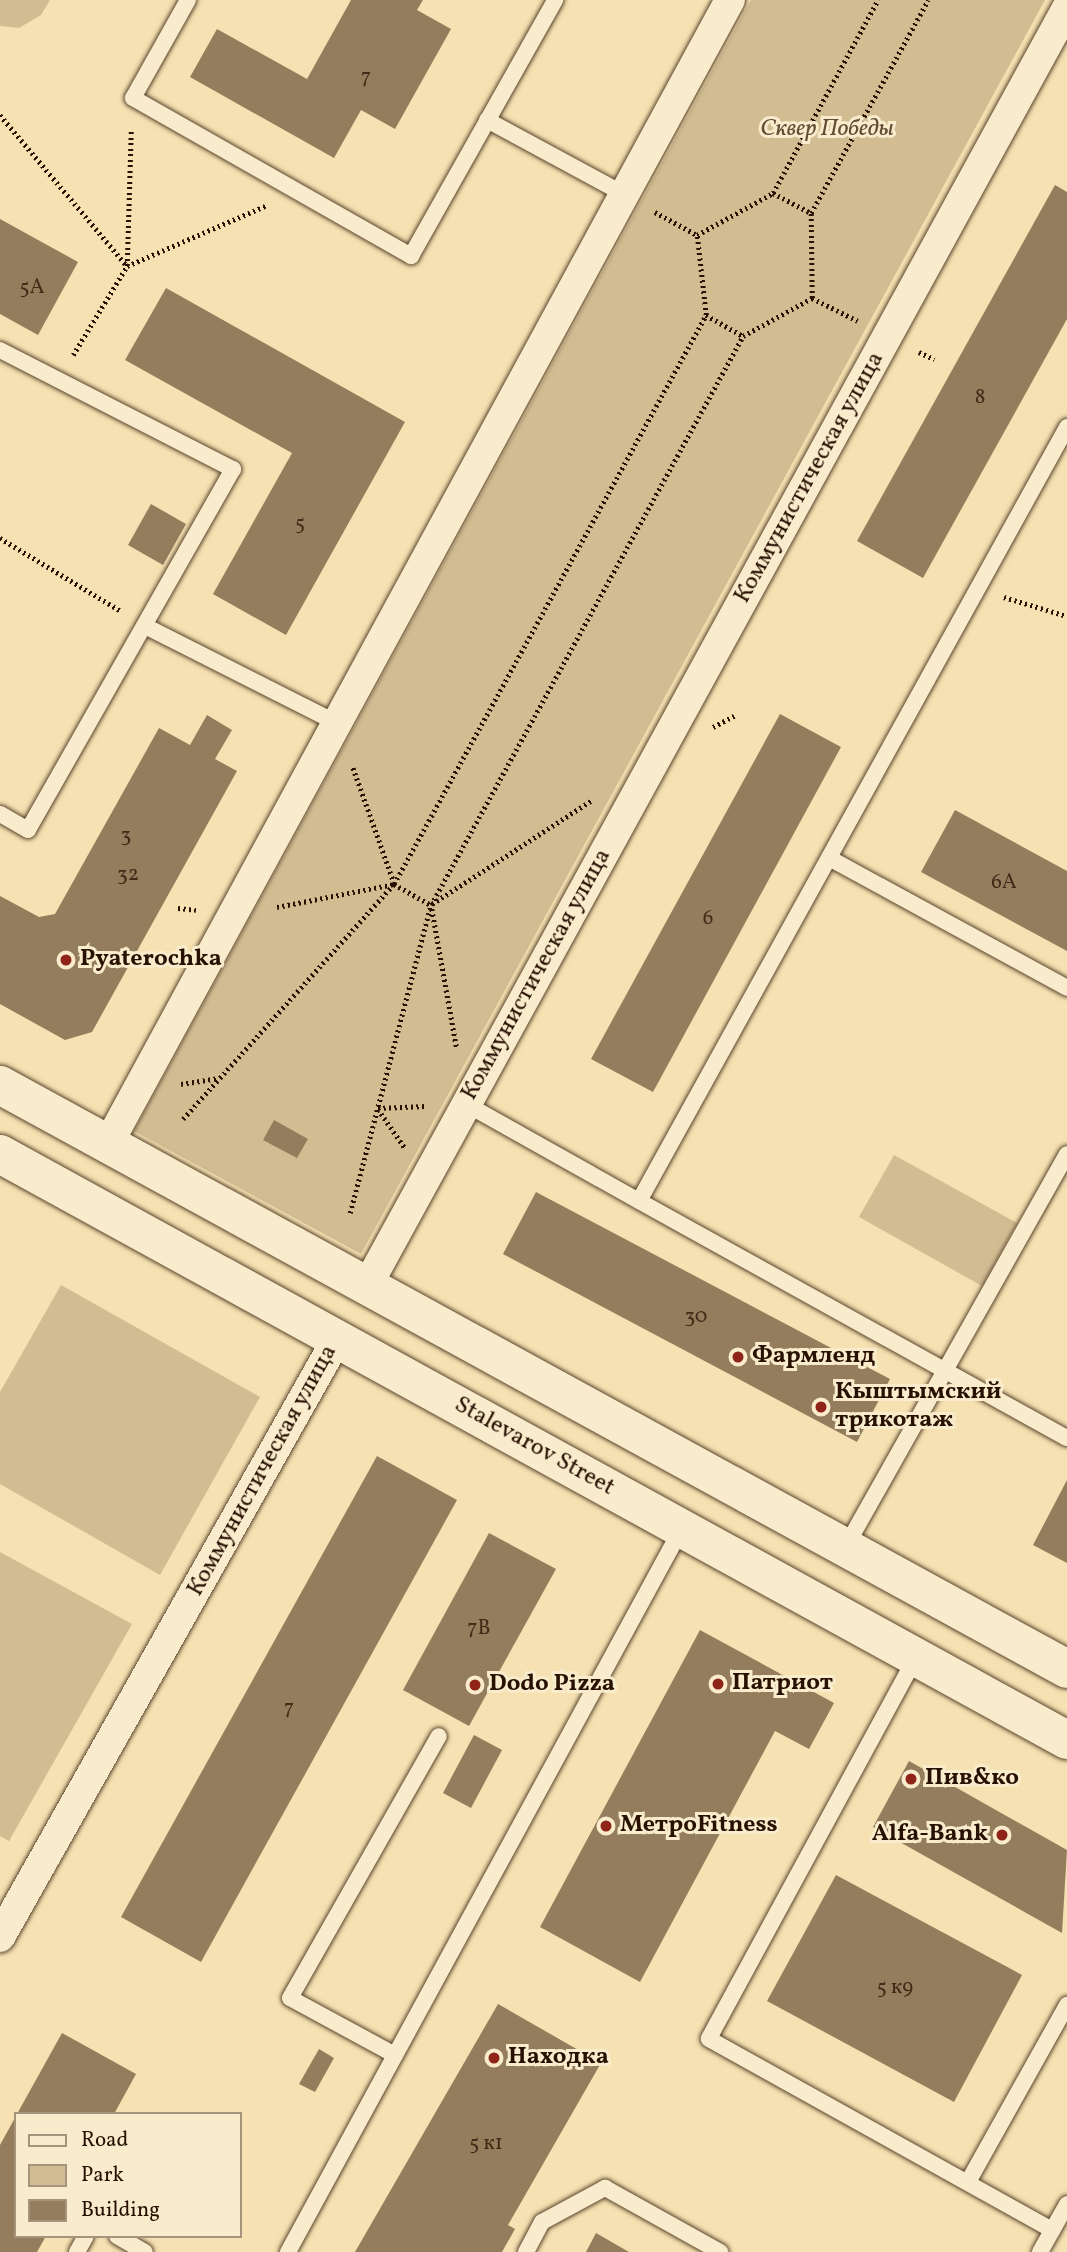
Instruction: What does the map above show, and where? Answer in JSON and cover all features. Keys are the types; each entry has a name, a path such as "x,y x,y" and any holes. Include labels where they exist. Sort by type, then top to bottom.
{"main road":[{"path":"0,1085 1067,1669"},
{"name":"Stalevarov Street","path":"0,1154 1067,1740"},
{"name":"Коммунистическая улица","path":"337,1339 368,1286"}],"street":[{"path":"108,1144 730,0"},
{"name":"Коммунистическая улица","path":"368,1286 1067,8"},
{"name":"Коммунистическая улица","path":"0,1937 337,1339"}],"lane":[{"path":"188,0 132,98 411,256 555,0"},
{"path":"487,120 624,194"},
{"path":"0,350 233,468 28,830 0,814"},
{"path":"639,1201 1067,427"},
{"path":"145,626 337,723"},
{"path":"829,858 1067,988"},
{"path":"466,1104 1067,1438"},
{"path":"845,1548 1067,1154"},
{"path":"288,2252 682,1528"},
{"path":"916,1657 709,2039 1052,2230"},
{"path":"396,2055 290,1998 439,1736"},
{"path":"968,2182 1067,2005"},
{"path":"526,2252 542,2222 605,2188 720,2252"},
{"path":"1040,2252 1067,2204"},
{"path":"120,2238 145,2252"}],"path":[{"path":"697,236 773,192 878,0"},
{"path":"350,1213 431,905 743,336 812,298 811,213 928,0"},
{"path":"69,362 127,266 132,98"},
{"path":"0,115 127,266"},
{"path":"127,266 298,192"},
{"path":"773,192 811,213"},
{"path":"624,194 697,236"},
{"path":"183,1119 394,884 706,315 697,236"},
{"path":"706,315 743,336"},
{"path":"0,538 145,626"},
{"path":"978,589 1067,616"},
{"path":"337,723 394,884"},
{"path":"431,905 600,794"},
{"path":"232,916 394,884 431,905"},
{"path":"431,905 466,1104"}],"green space":[{"path":"0,0 50,0 41,15 19,28 0,26"},
{"name":"Сквер Победы","path":"751,0 1045,0 361,1254 134,1131"},
{"path":"894,1155 1017,1223 982,1286 859,1217"},
{"path":"61,1285 260,1397 160,1575 0,1484 0,1392"},
{"path":"0,1552 132,1624 9,1841 0,1836"}],"building":[{"path":"351,0 423,0 417,10 451,29 395,129 361,110 334,158 190,77 217,29 307,79"},
{"path":"1055,185 1067,192 1067,319 923,578 857,541"},
{"path":"0,219 78,262 38,335 0,314"},
{"path":"166,288 405,422 286,635 213,594 292,453 125,360"},
{"path":"151,504 186,524 163,565 128,545"},
{"path":"780,714 841,747 653,1092 591,1059"},
{"path":"207,715 232,730 215,759 237,771 92,1032 65,1040 0,1004 0,896 39,917 55,914 159,728 190,745"},
{"path":"955,810 1067,871 1067,951 921,872"},
{"path":"274,1120 308,1139 297,1158 263,1140"},
{"path":"536,1192 890,1379 857,1442 503,1254"},
{"path":"377,1456 457,1500 201,1962 121,1917"},
{"path":"1067,1480 1067,1563 1033,1545"},
{"path":"489,1533 556,1569 469,1726 403,1690"},
{"path":"700,1630 834,1703 809,1749 775,1731 640,1982 540,1927"},
{"path":"474,1735 502,1750 471,1808 443,1793"},
{"path":"909,1761 1067,1850 1062,1933 873,1827"},
{"path":"836,1875 1022,1975 954,2102 767,2001"},
{"path":"498,2004 601,2063 508,2225 515,2229 502,2252 355,2252"},
{"path":"62,2033 136,2074 115,2112 18,2112"},
{"path":"319,2049 334,2058 315,2092 299,2084"},
{"path":"14,2120 14,2238 45,2238 37,2252 0,2252 0,2145"},
{"path":"596,2233 629,2252 586,2252"}],"place":[{"name":"Pyaterochka","path":"66,960"},
{"name":"Фармленд","path":"738,1357"},
{"name":"Кыштымский трикотаж","path":"821,1407"},
{"name":"Патриот","path":"718,1684"},
{"name":"Dodo Pizza","path":"475,1685"},
{"name":"Пив&ко","path":"911,1779"},
{"name":"МетроFitness","path":"606,1826"},
{"name":"Alfa-Bank","path":"1002,1835"},
{"name":"Находка","path":"494,2058"}]}
